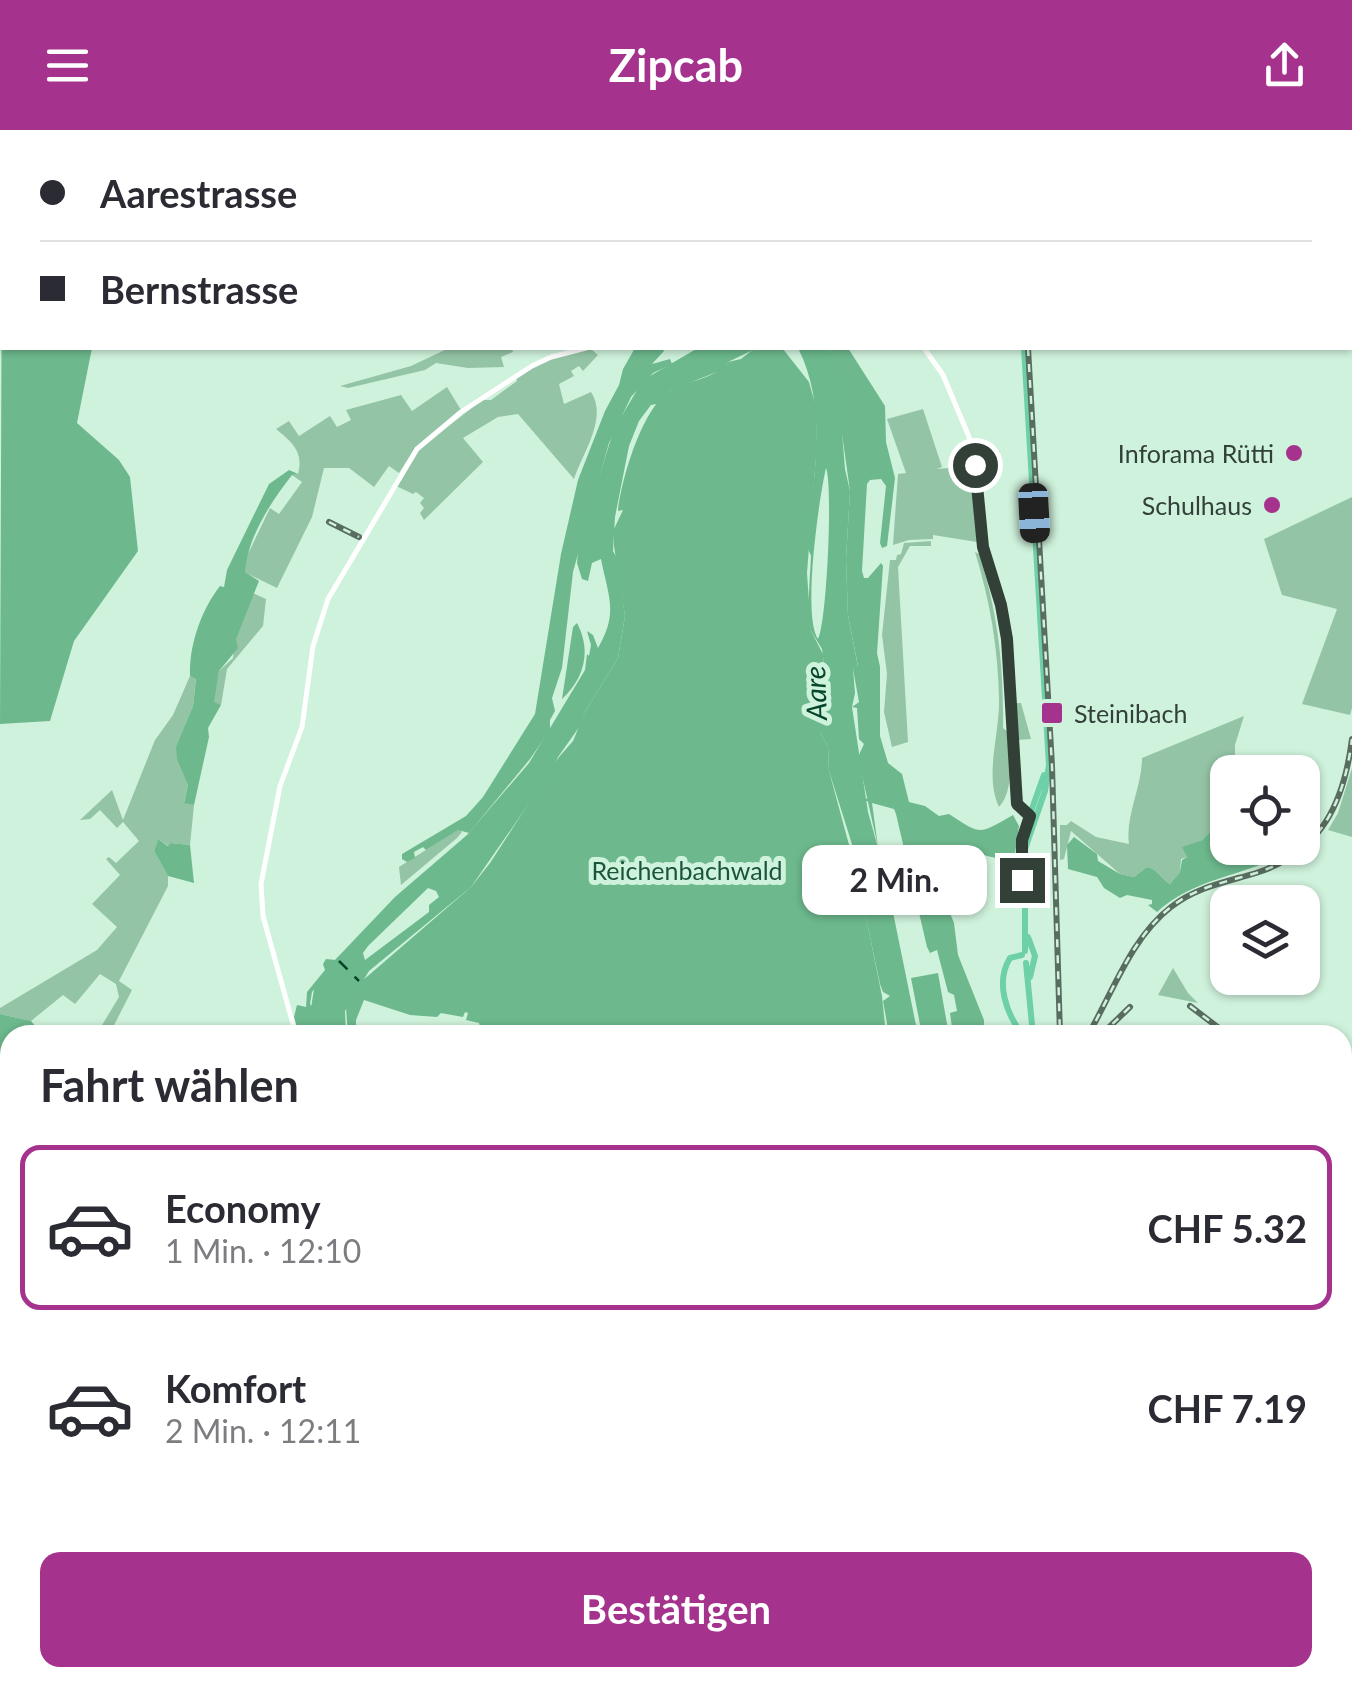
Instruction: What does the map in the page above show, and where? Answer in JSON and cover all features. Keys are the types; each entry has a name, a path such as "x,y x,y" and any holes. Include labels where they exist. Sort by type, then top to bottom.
{"main road":[{"path":"1024,350 1048,755 1020,849 1033,1025"},
{"path":"1017,1025 1004,996 1003,977 1008,962 1027,957"}],"street":[{"path":"293,1025 262,911 262,872 280,786 302,730 310,658 320,619 339,578 389,494 428,438 537,363 579,350"},
{"path":"925,350 943,375 972,444 983,547 1007,639 1017,804 1032,817"}],"shaded area":[{"path":"445,350 513,352 501,357 504,367 468,368 436,363 425,370 348,388 340,386 411,366"},
{"path":"583,350 598,355 583,371 579,366 571,371 574,376 559,384 564,404 591,392 596,402 592,435 574,479 518,414 498,417 463,438 483,462 424,520 420,503 424,498 396,486 418,450 482,400 491,400 516,378 545,361"},
{"path":"695,350 753,350 728,362 722,370 671,390 651,405 639,421 629,446 615,517 613,551 625,616 618,658 558,757 548,783 537,792 471,887 369,971 345,1011 346,1025 322,1025 311,1008 314,989 334,961 395,897 467,835 529,763 585,670 591,645 587,631 598,648 610,614 601,559 592,563 588,581 582,579 577,563 579,542 614,429 643,380","holes":["428,888 439,897 429,905 429,912 365,960 363,953 368,946"]},
{"path":"799,350 830,350 850,491 848,615 858,667 853,669 852,707 868,812 885,873 916,1025 887,1025 883,1001 890,996 880,984 856,871 863,869 854,864 856,857 829,771 828,747 820,732 820,690 825,672 822,649 811,631 808,610 811,556 807,546 816,445 813,395","holes":["826,468 826,582 818,639 813,626 812,583"]},
{"path":"447,387 461,410 415,448 399,473 389,466 374,487 349,468 324,468 312,517 277,588 244,572 246,558 270,508 279,514 302,482 292,475 298,474 299,466 295,448 276,429 289,421 299,436 330,416 337,427 351,420 346,410 401,395 412,411"},
{"path":"923,409 942,467 937,469 971,466 977,542 933,535 933,539 893,545 898,474 906,473 887,419"},
{"path":"1352,497 1350,715 1302,704 1337,609 1282,595 1264,539"},
{"path":"931,541 931,546 910,546 898,567 908,742 892,747 884,712 887,674 882,635 890,560 901,554 904,543"},
{"path":"975,552 986,576 995,619 1003,728 1009,733 1009,782 999,807 993,782 999,712 997,661"},
{"path":"253,593 266,599 263,626 227,669 221,705 213,703 219,671 233,658 235,639"},
{"path":"190,676 196,678 193,706 176,746 188,785 184,802 194,805 190,845 169,846 158,839 154,851 168,876 168,886 119,981 132,990 114,1025 102,1025 119,997 116,984 100,974 75,1004 63,995 31,1021 0,1014 0,1008 97,950 117,927 92,904 120,875 106,859 116,863 139,841 123,822 117,828 100,810 90,819 80,820 112,790 123,820 155,740 173,715"},
{"path":"1015,703 1021,703 1031,739 1017,740"},
{"path":"1244,716 1235,755 1210,755 1210,832 1202,840 1183,847 1187,857 1181,859 1180,872 1170,884 1147,867 1134,877 1120,874 1071,831 1064,859 1060,860 1060,825 1071,821 1096,837 1129,844 1129,823 1142,758"},
{"path":"1352,768 1352,837 1328,830 1338,813"},
{"path":"459,829 462,832 457,838 401,885 399,867"},
{"path":"1173,968 1188,993 1198,1003 1158,995"},
{"path":"938,973 947,1025 920,1025 911,978"}],"green space":[{"path":"1,350 92,350 77,423 119,460 130,477 138,551 74,641 50,721 0,724"},
{"path":"634,350 663,350 652,364 670,359 672,364 653,373 631,397 609,443 573,572 550,730 469,833 458,830 426,850 423,847 414,852 415,858 407,862 402,854 466,816 483,797 535,714 561,554 578,480"},
{"name":"Reichenbachwald","path":"752,350 784,350 809,382 816,407 817,444 807,573 811,631 823,654 820,732 828,747 829,771 858,878 885,1025 480,1025 466,1020 465,1012 463,1017 441,1013 437,1017 410,1015 364,1000 356,1025 347,1025 346,1008 362,981 471,887 490,863 573,741 586,710 618,658 625,616 614,529 623,510 618,511 628,464 651,412 671,390 741,359"},
{"path":"830,350 849,350 885,406 886,442 895,478 887,546 882,548 880,543 886,486 881,479 870,480 862,571 864,578 868,578 881,563 883,566 877,653 880,736 888,763 902,774 909,802 925,806 939,816 949,814 975,829 987,829 1013,815 1019,826 1014,861 940,848 943,896 954,923 958,955 984,1025 952,1025 950,1013 957,1011 954,995 948,992 937,950 930,953 927,947 896,814 894,809 872,803 878,847 858,757 864,744 859,739 857,708 852,707 859,702 853,669 858,666 848,615 850,491"},
{"path":"289,470 298,474 292,475 276,496 251,545 245,572 259,581 236,639 238,648 219,671 214,702 221,705 208,728 194,805 184,803 188,785 176,746 193,706 196,679 190,676 190,665 198,629 213,596 220,586 224,587 227,570 269,484"},
{"path":"577,623 585,654 576,683 562,699 573,627"},
{"path":"1210,832 1210,865 1259,865 1190,890 1157,912 1148,905 1152,900 1127,895 1120,898 1104,888 1097,877 1068,869 1067,845 1074,837 1097,854 1098,861 1120,874 1134,877 1147,867 1170,884 1187,857 1182,847 1202,840"},
{"path":"158,839 168,846 190,845 194,883 168,876 154,851"},
{"path":"326,959 336,960 312,992 310,1004 323,1025 296,1025 297,1005 306,1007 307,992 325,970"},
{"path":"0,1014 34,1025 0,1025"}],"waterway":[{"path":"629,365 639,373"},
{"name":"Steinibach","path":"866,800 898,799 953,821 967,832 996,838"},
{"name":"Steinibach","path":"1078,858 1110,875 1144,882 1159,891"},
{"path":"303,1008 312,1025"}],"ferry route":[{"path":"339,961 359,981"}],"railway":[{"path":"1028,350 1052,766 1060,1025"},
{"path":"329,522 359,537"},
{"path":"1093,1025 1134,950 1171,907 1201,890 1279,864 1313,838 1336,804 1352,739"},
{"path":"1190,1006 1215,1025"},
{"path":"1111,1025 1130,1007"}],"place":[{"name":"Inforama Rütti","path":"1294,453"},
{"name":"Schulhaus","path":"1272,505"},
{"name":"Steinibach","path":"1052,713"}],"route":[{"path":"975,465 983,547 1007,639 1017,804 1030,816 1020,854 1022,880"}],"water label":[{"name":"Aare","path":"815,693"}]}
